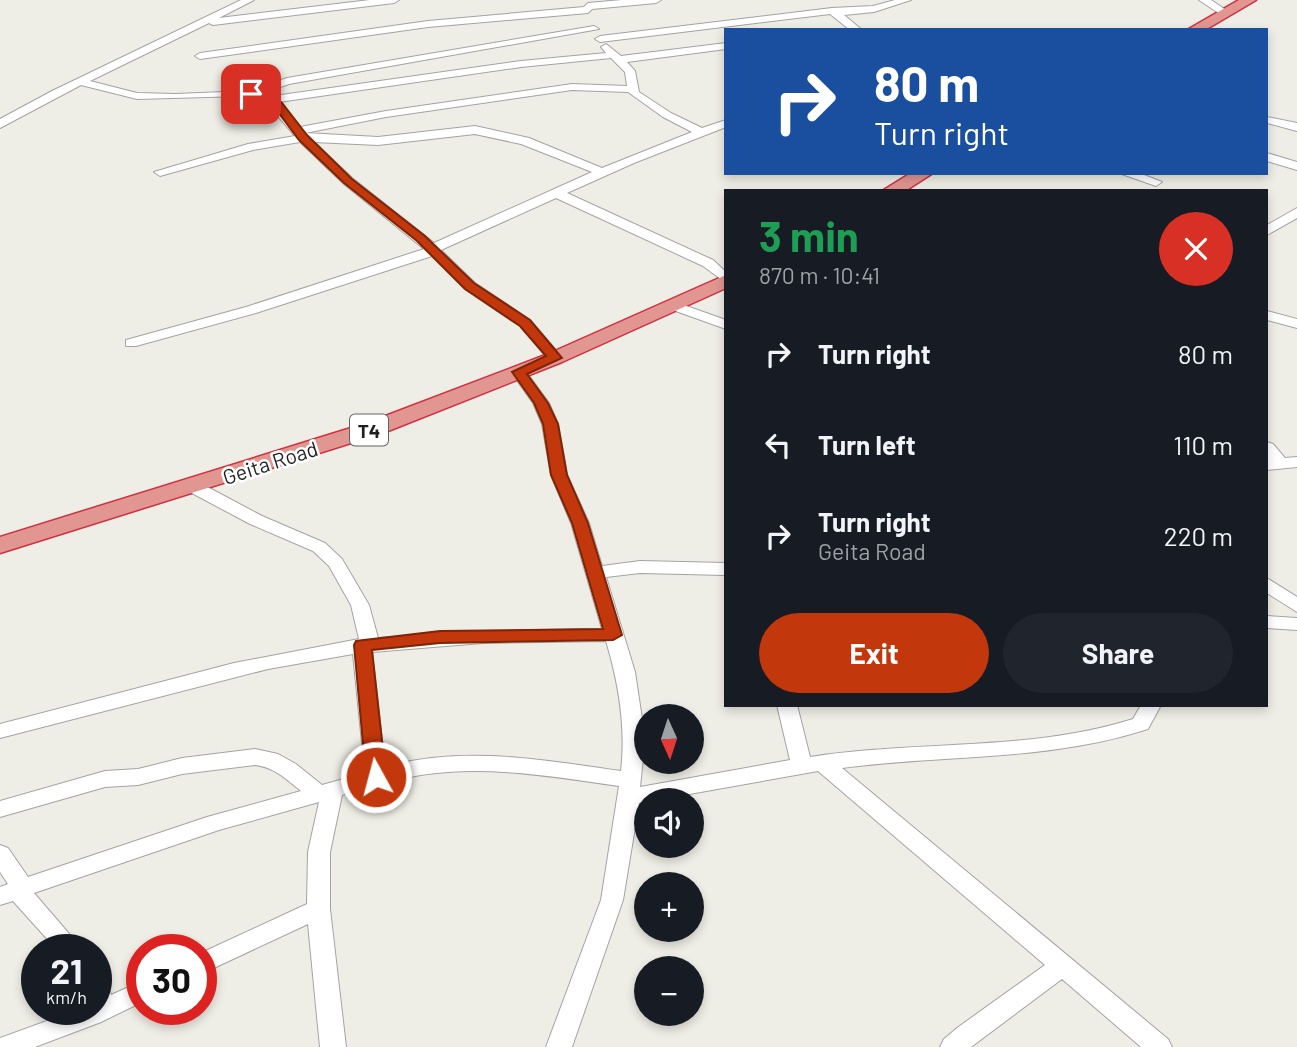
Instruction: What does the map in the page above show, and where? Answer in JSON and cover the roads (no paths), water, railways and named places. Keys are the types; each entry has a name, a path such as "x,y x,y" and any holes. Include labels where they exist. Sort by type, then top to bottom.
{"highway":[{"path":"1197,28 1249,0"},
{"path":"895,189 920,175"},
{"name":"Geita Road","path":"0,545 194,487 375,428 555,358 676,306 724,281"}],"street":[{"path":"0,124 198,23 249,0"},
{"path":"198,23 394,0"},
{"path":"200,56 441,23 589,5 656,0"},
{"path":"824,0 854,28"},
{"path":"251,94 287,81 597,34 874,9 906,0"},
{"path":"1204,0 1224,12"},
{"path":"589,5 597,34 633,78 631,89"},
{"path":"80,82 137,96 251,94 271,100 521,64 615,58 724,46"},
{"path":"160,172 386,114 572,87 631,89 667,115 701,132"},
{"path":"271,100 300,134 348,181 421,238 431,251 470,286 525,323 555,358"},
{"path":"1268,120 1297,127"},
{"path":"131,343 251,310 431,251 602,172 724,124"},
{"path":"300,134 378,141 475,130 525,141 602,172"},
{"path":"1268,157 1297,166"},
{"path":"1139,175 1161,178"},
{"path":"1144,189 1161,178"},
{"path":"556,193 708,263 724,278"},
{"path":"1268,230 1297,212"},
{"path":"676,306 724,324"},
{"path":"1268,315 1297,324"},
{"path":"519,372 541,403 550,424 559,475 580,523 625,672 635,739 630,789 612,900 559,1047"},
{"path":"1268,448 1282,464"},
{"path":"194,487 256,520 319,547 335,563 360,605 366,645 376,777"},
{"path":"594,573 640,567 724,569"},
{"path":"1268,585 1297,606"},
{"path":"1268,622 1297,624"},
{"path":"0,731 268,662 366,645 440,637 613,635"},
{"path":"787,707 813,765 1062,965 1158,1047"},
{"path":"13,892 215,823 376,777 448,764 511,765 630,789 876,757 1030,745 1116,734 1141,724 1150,707"},
{"path":"0,808 104,779 138,777 182,766 255,757 271,760 326,791"},
{"path":"326,791 319,852 318,909 333,1047"},
{"path":"0,854 13,892 55,934"},
{"path":"217,956 318,909"},
{"path":"953,1047 978,1024 1031,991 1062,965"},
{"path":"20,1045 62,1025"}]}
